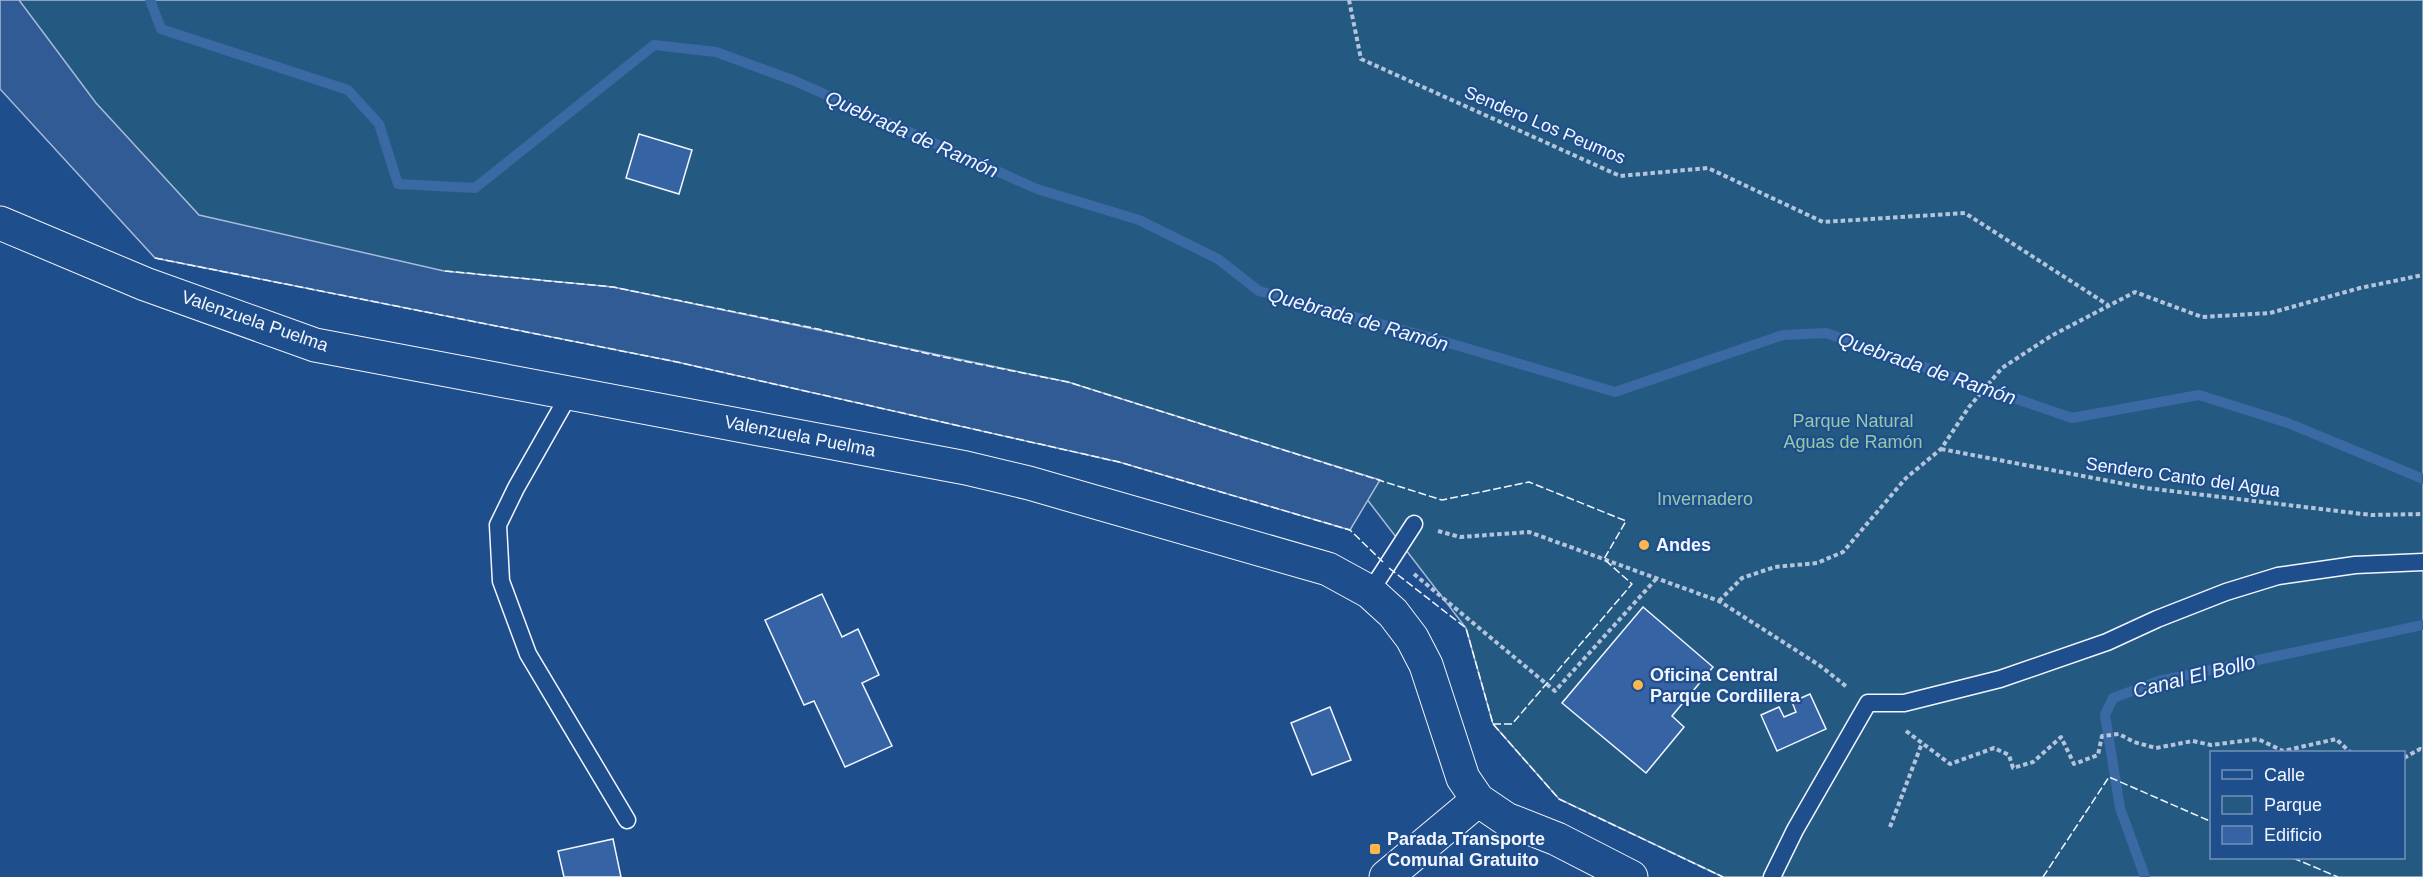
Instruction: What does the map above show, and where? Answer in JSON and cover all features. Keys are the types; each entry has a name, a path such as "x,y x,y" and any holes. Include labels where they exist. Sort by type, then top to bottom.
{"street":[{"name":"Valenzuela Puelma","path":"0,223 145,284 315,345 966,468 1029,483 1328,569 1370,592 1393,613 1412,638 1426,665 1463,778 1478,800"},
{"path":"1386,877 1478,800 1506,819 1557,839 1632,877"}],"lane":[{"path":"570,393 516,488 498,525 501,581 528,654 627,820"},
{"path":"1370,592 1414,524"},
{"path":"1772,877 1795,830 1868,703 1904,703 2000,679 2107,642 2157,619 2226,592 2278,576 2355,565 2423,562"}],"path":[{"name":"Sendero Los Peumos","path":"1349,0 1361,59 1620,176 1707,168 1823,222 1965,213 2108,305"},
{"path":"1719,601 1742,578 1775,567 1816,563 1843,552 1906,478 1941,449 1969,407 2002,368 2051,336 2135,292 2202,317 2270,313 2360,288 2423,275"},
{"name":"Sendero Canto del Agua","path":"1941,449 2146,488 2371,515 2423,514"},
{"path":"1414,524 1460,537 1529,532 1719,601 1819,665 1950,764 1994,748 2009,755 2013,768 2032,762 2061,737 2074,764 2098,755 2102,736 2119,734 2134,742 2156,748 2193,741 2211,745 2258,739 2283,751 2336,739 2348,751"},
{"path":"1393,556 1555,691 1656,579"},
{"path":"1890,826 1922,743"},
{"path":"2405,757 2420,749 2423,750"}],"green space":[{"name":"Parque Natural Aguas de Ramón","path":"0,0 2423,0 2423,877 1723,877 1559,799 1493,724 1466,628 1366,498 172,225"}],"shaded area":[{"path":"0,0 19,0 96,103 199,215 444,271 613,287 1068,382 1380,480 1350,530 1119,462 677,362 155,258 0,89"}],"building":[{"path":"639,134 692,150 679,194 626,178"},
{"path":"822,594 842,637 858,629 879,675 862,683 892,746 845,767 814,701 804,705 765,620"},
{"name":"Oficina Central Parque Cordillera","path":"1643,607 1713,667 1672,716 1684,727 1646,773 1562,703"},
{"path":"1810,694 1826,729 1777,751 1761,715 1779,707 1784,717 1796,712 1792,702"},
{"path":"1330,707 1351,760 1312,775 1291,723"},
{"path":"613,839 621,877 564,877 558,851"}],"waterway":[{"name":"Quebrada de Ramón","path":"150,0 161,29 348,90 379,124 398,184 475,188 654,45 716,52 795,81 1037,189 1139,220 1218,259 1259,291 1432,338 1615,392 1783,335 1826,333 2072,418 2199,395 2288,423 2423,479"},
{"name":"Canal El Bollo","path":"2145,877 2120,808 2105,715 2113,698 2159,681 2423,625"}],"fence":[{"path":"155,258 677,362 1119,462 1350,530 1383,562"},
{"path":"445,271 613,287 818,329 1068,382 1442,500 1529,482 1626,521 1604,559 1632,584 1512,724 1493,724"},
{"path":"1389,568 1466,628 1493,724 1559,799 1723,877"},
{"path":"2043,877 2109,777 2210,821"},
{"path":"2295,859 2338,877"}],"place":[{"name":"Andes","path":"1644,545"},
{"name":"Oficina Central Parque Cordillera","path":"1638,685"},
{"name":"Parada Transporte Comunal Gratuito","path":"1375,849"}],"park label":[{"name":"Invernadero","path":"1705,499"}]}
